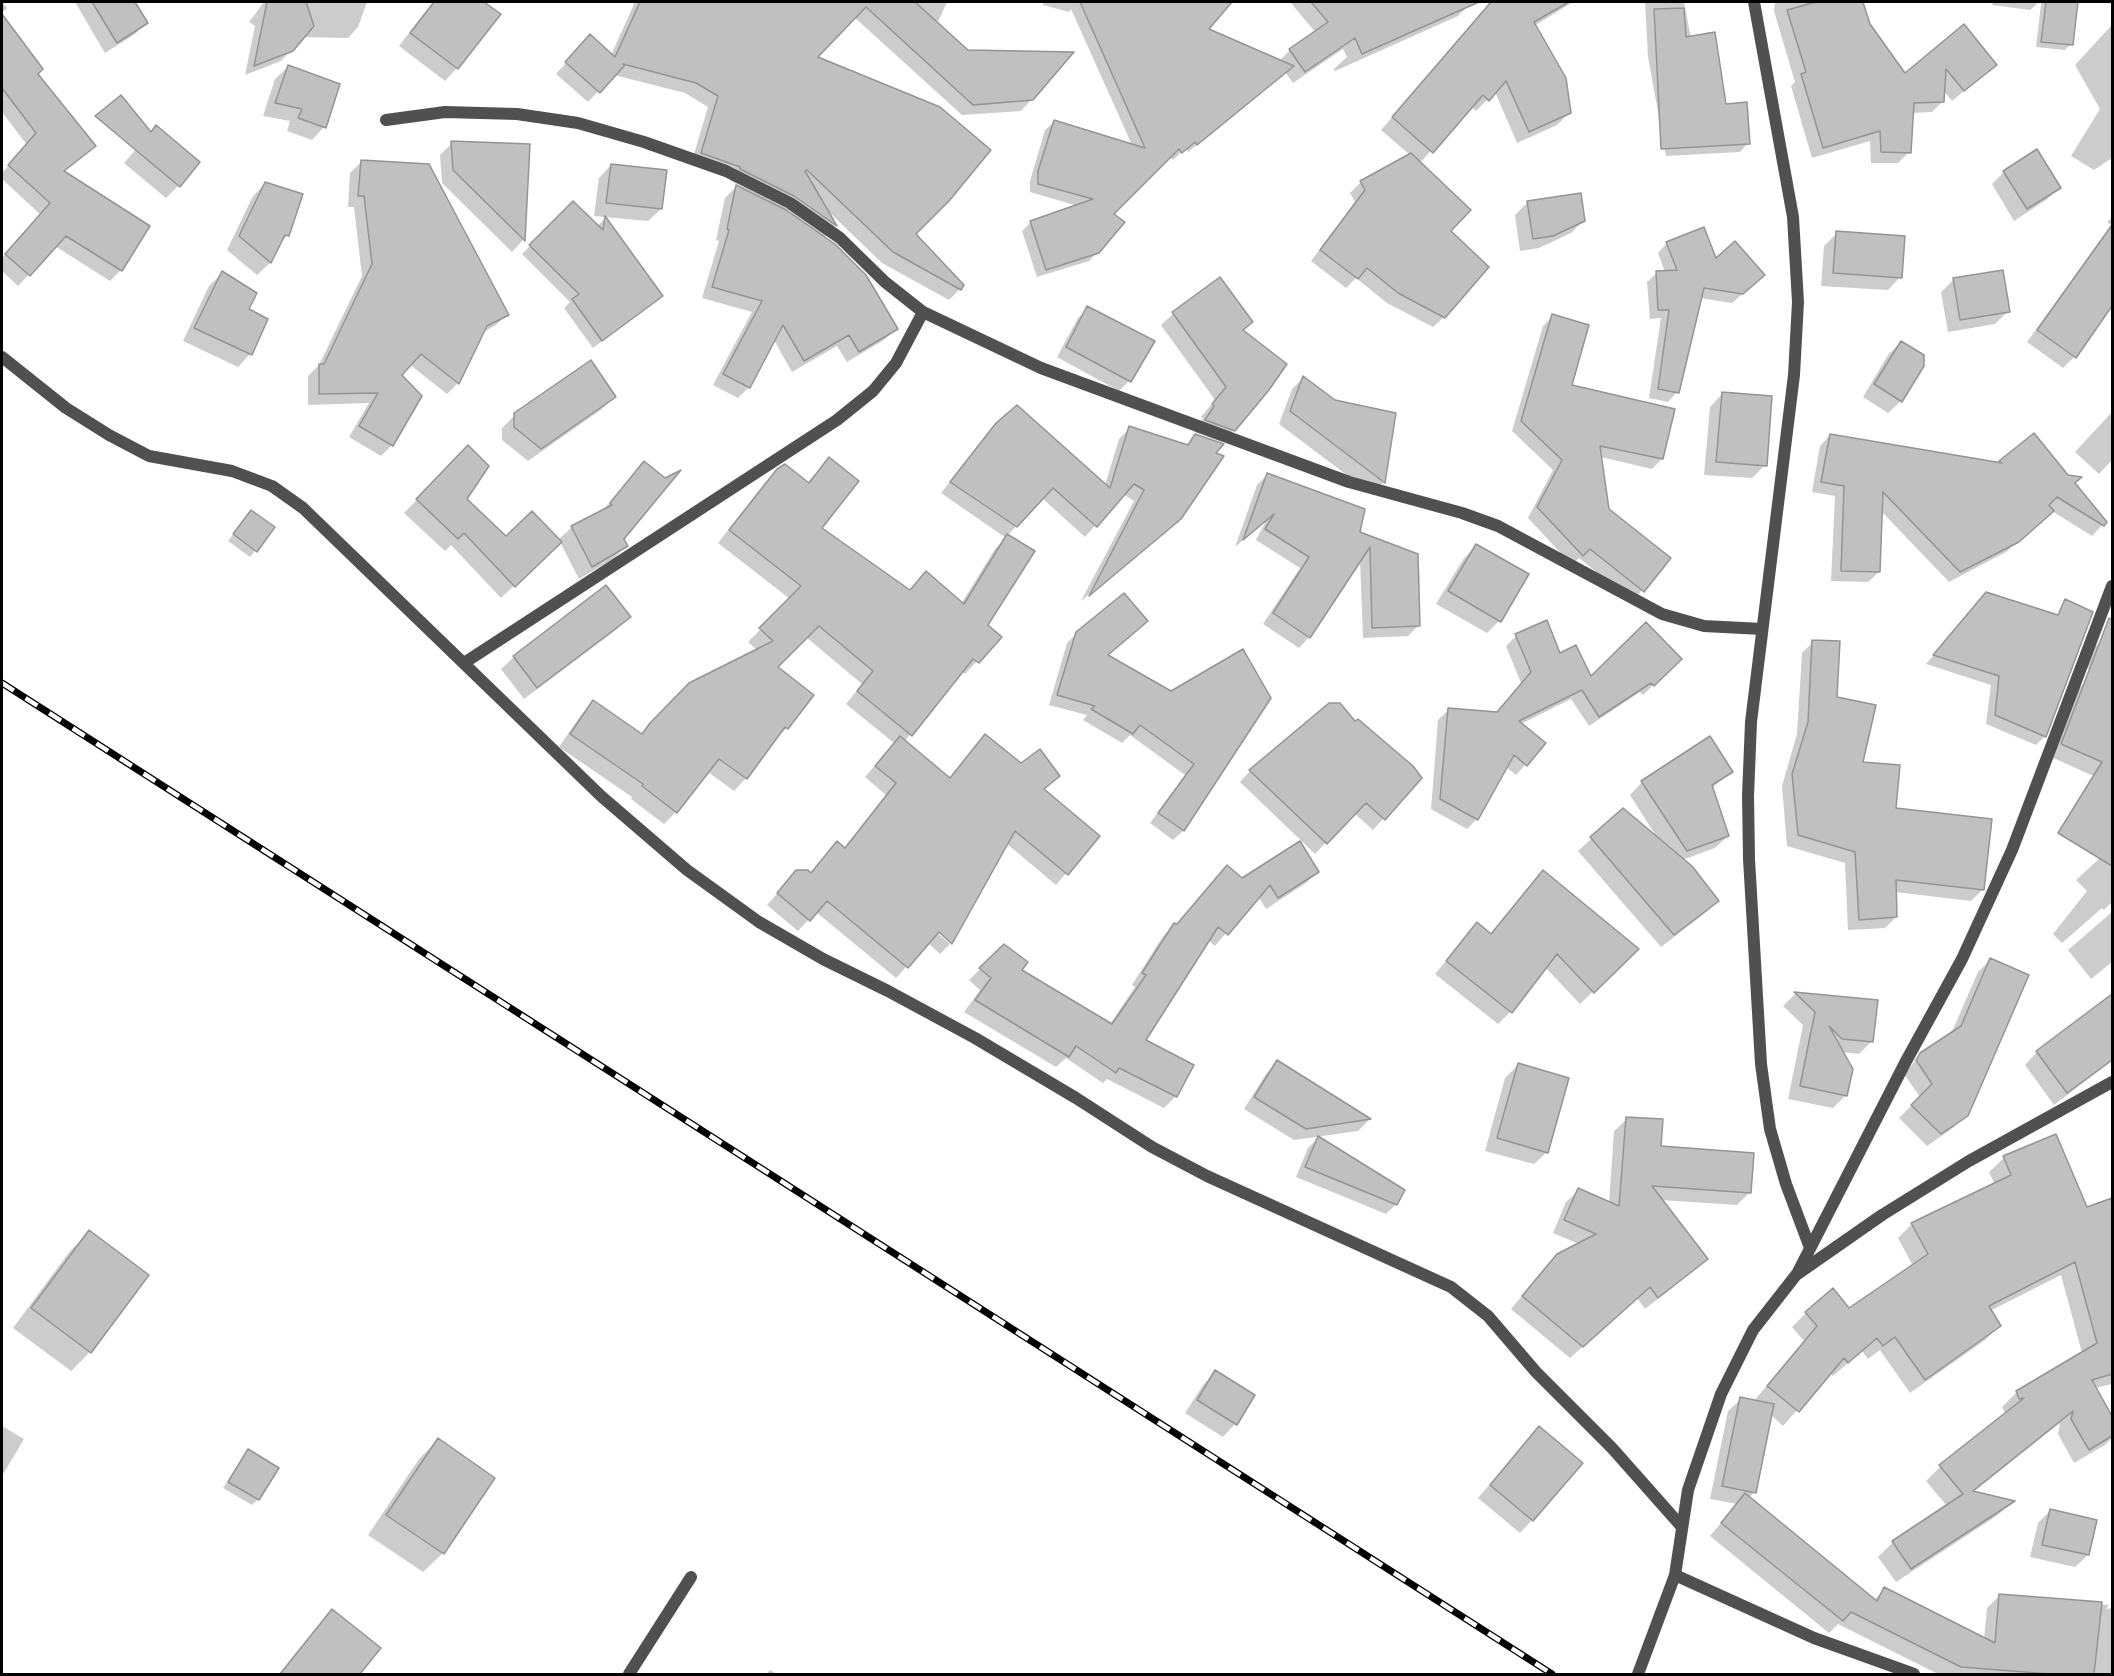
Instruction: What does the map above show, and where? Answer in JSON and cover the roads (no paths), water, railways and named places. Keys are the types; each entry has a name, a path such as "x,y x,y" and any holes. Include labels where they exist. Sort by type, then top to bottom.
{"street":[{"path":"1754,2 1793,217 1798,302 1794,375 1750,722 1749,859 1761,1064 1770,1129 1786,1184 1810,1248"},
{"path":"386,120 445,112 517,114 578,123 644,142 716,168 790,203 840,238 885,282 923,312 1041,368 1349,482 1462,513 1498,526 1662,614 1704,626 1762,629"},
{"path":"464,663 837,420 873,391 896,363 923,312"},
{"path":"2,357 66,408 109,435 149,456 232,471 272,486 303,508 601,796 687,870 759,922 823,959 975,1038 1076,1098 1152,1147 1207,1176 1452,1287 1488,1316 1536,1372 1612,1448 1683,1527"},
{"path":"1638,1674 1675,1575 1688,1490 1721,1394 1754,1330 1796,1275 1905,1063 1962,959 2012,850 2112,586"},
{"path":"1796,1275 1882,1215 1969,1161 2112,1082"},
{"path":"1675,1575 1814,1638 1914,1674"},
{"path":"628,1674 691,1577"}],"railway":[{"path":"2,683 1552,1674"}]}
